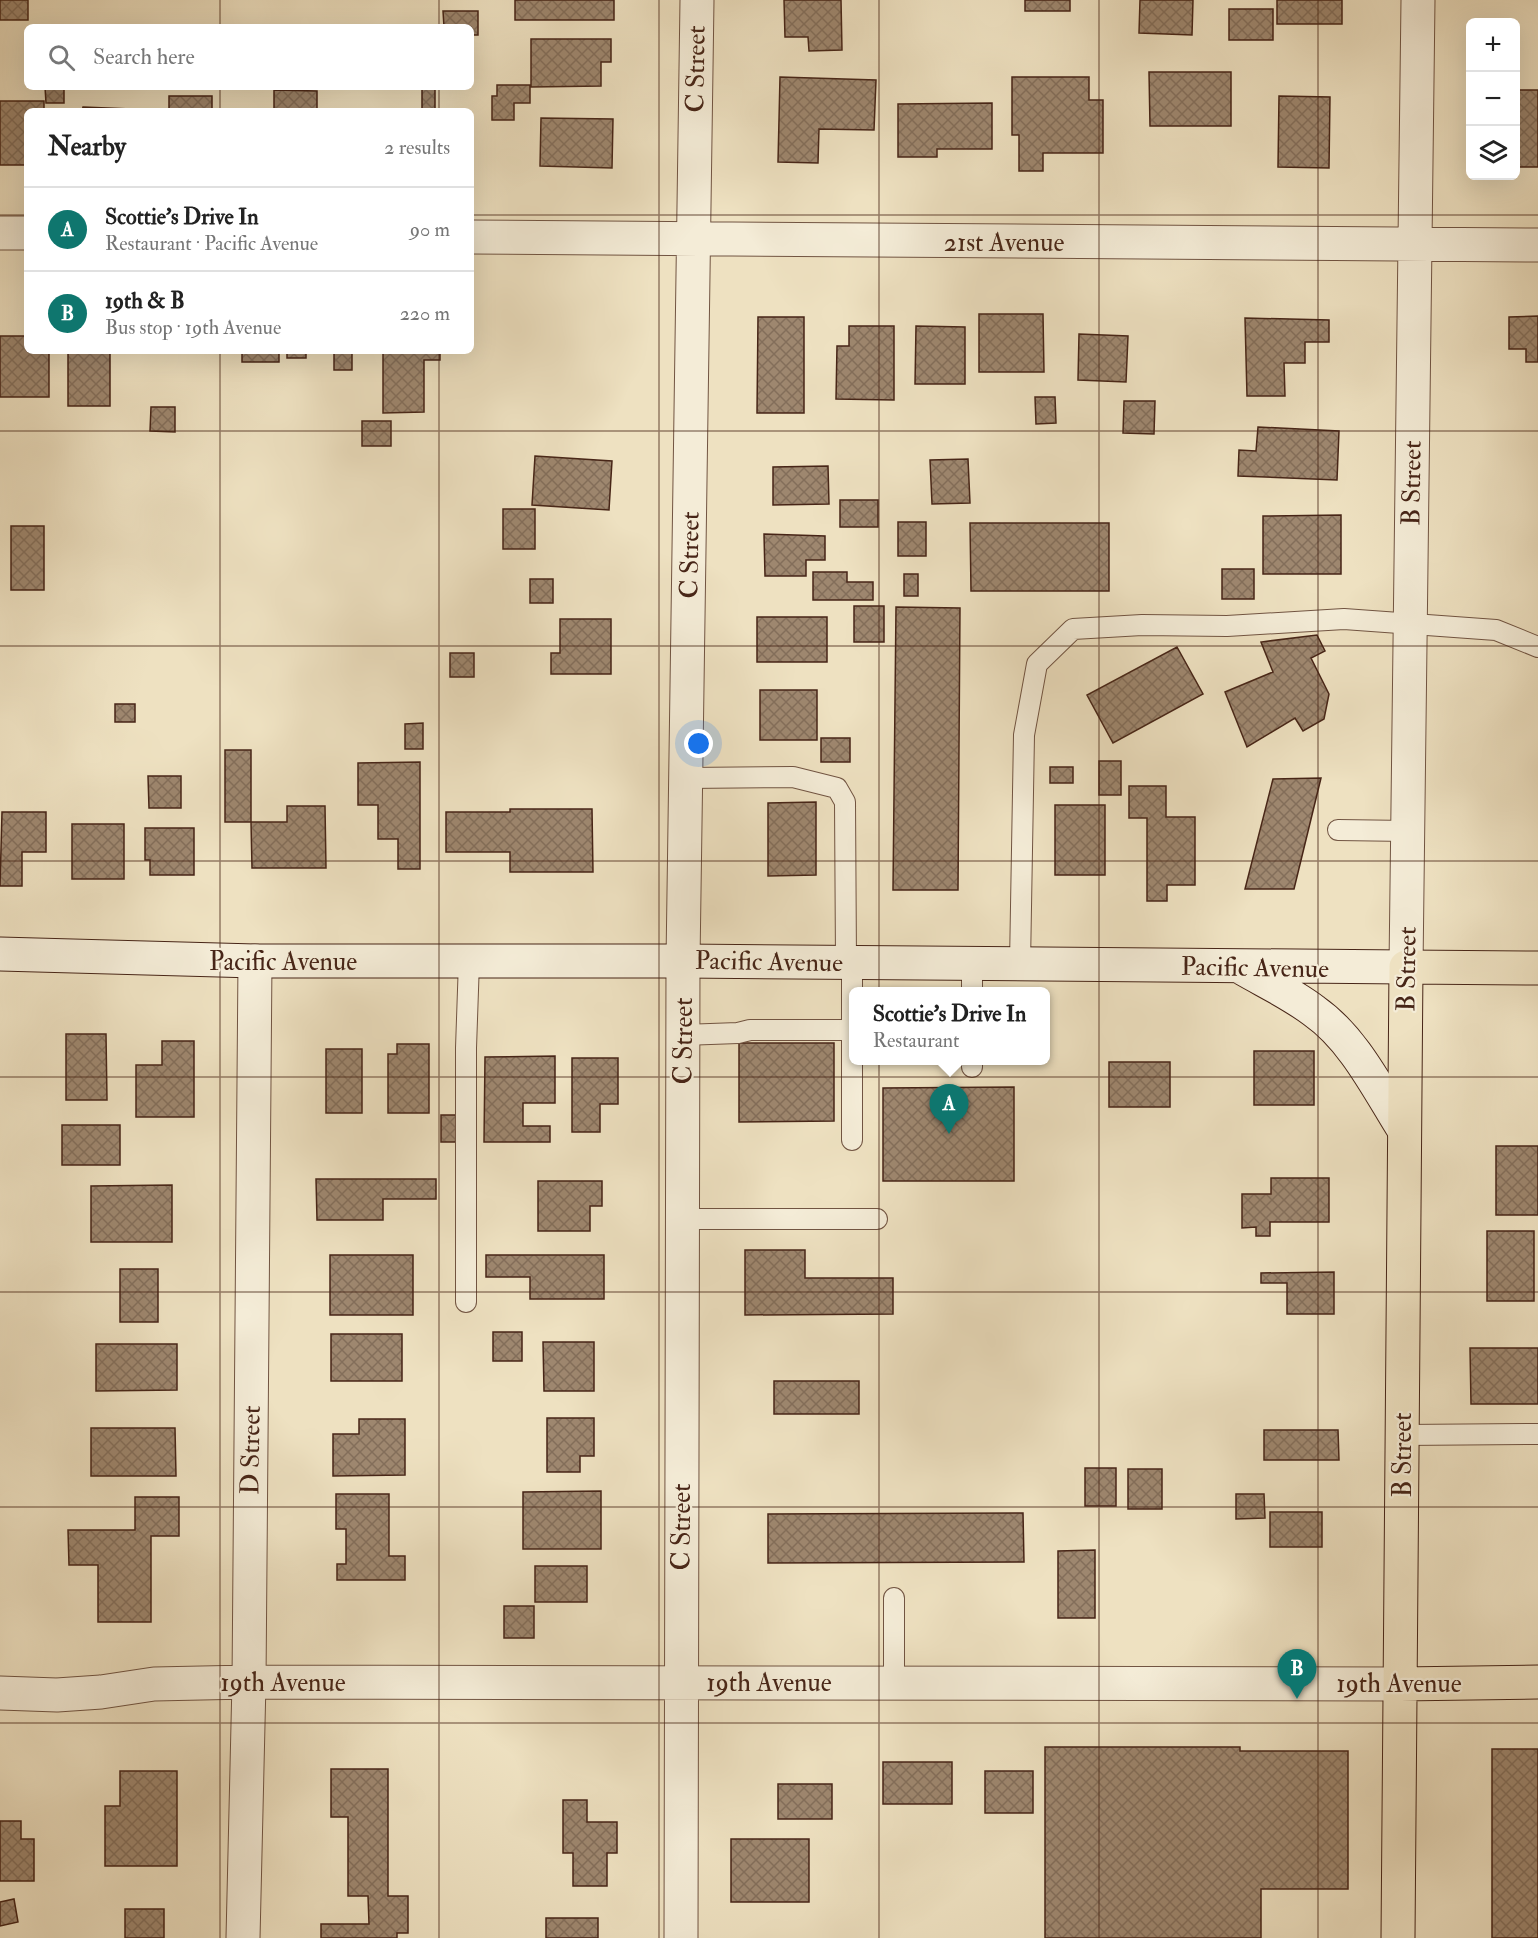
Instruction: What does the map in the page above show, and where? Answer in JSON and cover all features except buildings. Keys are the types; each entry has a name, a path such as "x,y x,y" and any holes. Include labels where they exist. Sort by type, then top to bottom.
{"main road":[{"name":"Pacific Avenue","path":"1406,967 1538,968"},
{"name":"B Street","path":"1398,1938 1406,967"},
{"name":"19th Avenue","path":"1400,1684 1538,1682"}],"street":[{"name":"C Street","path":"681,1938 683,960 697,0"},
{"name":"B Street","path":"1406,967 1418,0"},
{"path":"0,233 24,233"},
{"name":"21st Avenue","path":"474,237 1538,245"},
{"name":"Pacific Avenue","path":"0,954 255,961 849,962 972,977 1020,964 1406,967"},
{"name":"D Street","path":"243,1938 249,1682 255,961"},
{"path":"1238,966 1282,990 1329,1023 1362,1065 1404,1130"},
{"name":"19th Avenue","path":"0,1693 57,1695 101,1692 154,1684 249,1682 1400,1684"}],"lane":[{"path":"1020,964 1024,735 1037,664 1073,629 1142,625 1227,626 1344,619 1496,630 1538,646"},
{"path":"686,778 794,777 837,788 845,802 850,987"},
{"path":"1338,830 1408,831"},
{"path":"466,1302 466,1038 469,961"},
{"path":"683,1035 738,1033 750,1030 849,1030"},
{"path":"852,1065 852,1140"},
{"path":"682,1219 877,1219"},
{"path":"1402,1435 1538,1434"},
{"path":"894,1598 894,1683"}],"place":[{"name":"Scottie's Drive In","path":"949,1134"},
{"name":"19th & B","path":"1297,1699"}]}
